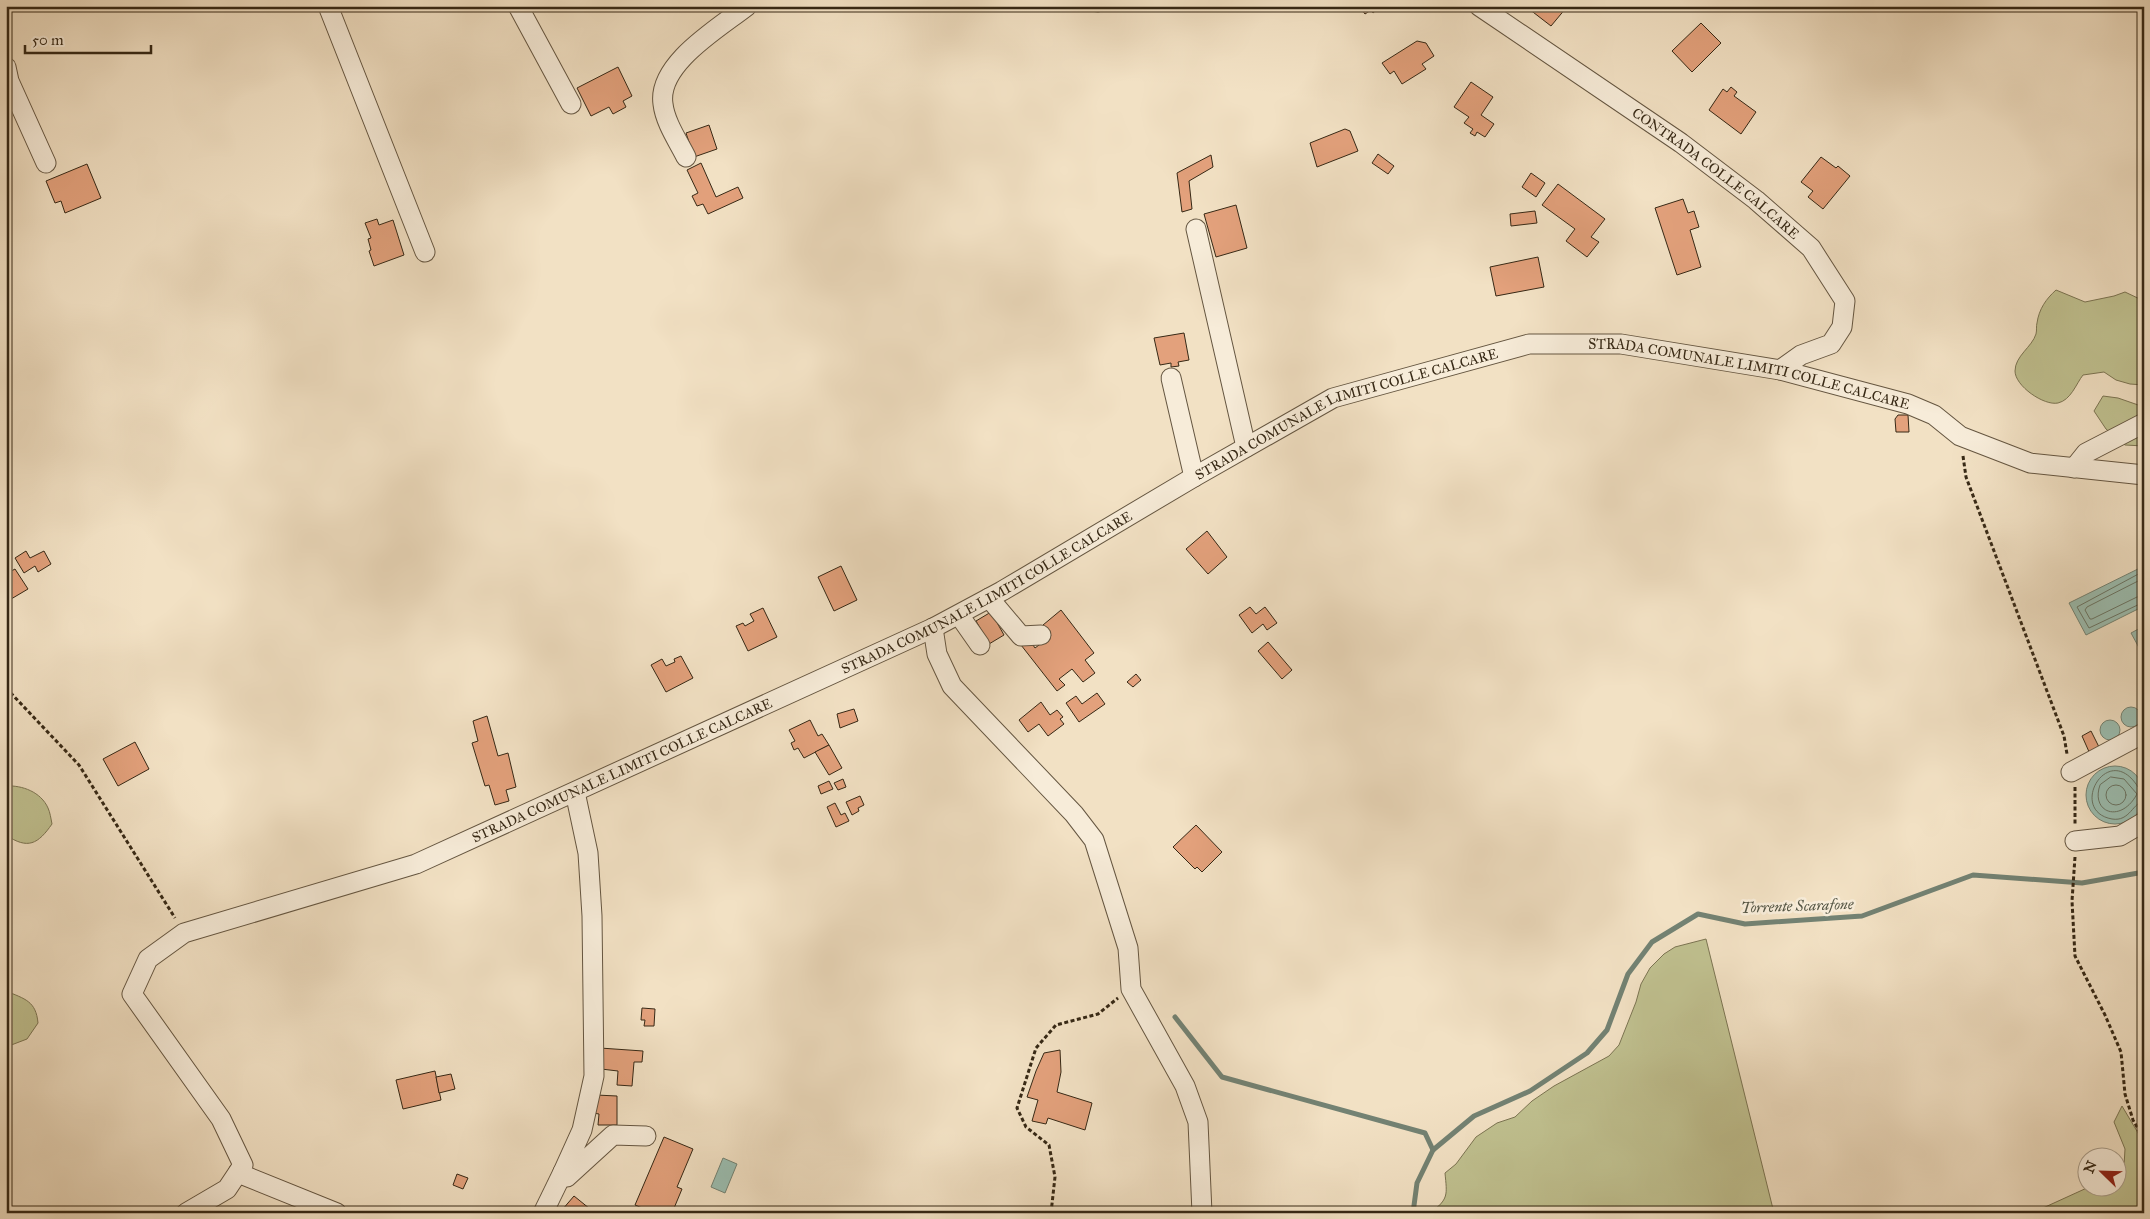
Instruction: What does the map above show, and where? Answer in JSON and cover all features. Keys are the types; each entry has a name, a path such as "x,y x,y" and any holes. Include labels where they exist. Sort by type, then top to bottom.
{"street":[{"path":"328,6 425,252"},
{"path":"518,6 571,104"},
{"path":"686,157 667,118 663,104 664,89 672,70 683,56 747,6"},
{"name":"CONTRADA COLLE CALCARE","path":"1479,6 1682,143 1756,200 1811,248 1845,301 1842,327 1831,344 1801,355 1780,370"},
{"path":"6,67 9,81 46,163"},
{"path":"1196,229 1246,447"},
{"name":"STRADA COMUNALE LIMITI COLLE CALCARE","path":"238,1173 243,1165 221,1120 132,994 148,959 184,933 416,864 933,628 989,598 1194,476 1333,398 1529,344 1621,344 1780,370 1908,404 1934,415 1960,436 2030,463 2144,475"},
{"path":"1171,378 1194,476"},
{"path":"2074,468 2086,453 2144,423"},
{"path":"989,598 1021,636 1041,635"},
{"path":"958,614 980,645"},
{"path":"933,628 938,654 952,686 1074,814 1094,840 1128,948 1130,989 1185,1086 1198,1122 1202,1213"},
{"path":"2071,772 2144,733"},
{"path":"543,1213 582,1130 594,1076 592,916 588,853 575,792"},
{"path":"2074,841 2120,836 2144,822"},
{"path":"562,1172 568,1177 612,1135 646,1136"},
{"path":"186,1213 227,1189 238,1173 337,1213"}],"path":[{"path":"1960,436 1966,477 2064,736 2074,787 2075,872 2072,901 2075,956 2105,1015 2121,1052 2125,1094 2133,1120 2144,1139"},
{"path":"6,688 79,765 184,933"},
{"path":"1051,1213 1055,1177 1049,1145 1026,1126 1017,1108 1036,1048 1056,1025 1098,1014 1130,989"}],"green space":[{"path":"2056,290 2085,302 2125,292 2144,301 2144,385 2116,380 2104,372 2083,375 2070,395 2058,403 2045,401 2025,389 2016,377 2016,366 2034,339 2041,309"},
{"path":"2103,396 2118,398 2144,407 2144,446 2125,445 2106,429 2094,411"},
{"path":"6,786 24,788 36,794 45,802 52,824 42,836 32,843 20,842 6,835"},
{"path":"1706,939 1774,1213 1430,1213 1444,1200 1446,1192 1445,1173 1456,1164 1476,1137 1497,1123 1515,1117 1532,1101 1554,1086 1609,1056 1619,1045 1641,984 1650,968 1664,954 1675,947"},
{"path":"6,991 32,1005 38,1023 27,1039 6,1047"},
{"path":"2122,1106 2144,1143 2144,1213 2032,1213 2078,1192 2078,1196 2128,1196 2128,1146 2124,1146 2114,1122"}],"water":[{"path":"2144,566 2144,606 2086,635 2069,603"},
{"path":"2144,626 2144,654 2143,655 2131,633"},
{"path":"2131,707 2138,710 2141,717 2138,724 2131,727 2124,724 2121,717 2124,710"},
{"path":"2110,720 2117,723 2120,730 2117,737 2110,740 2103,737 2100,730 2103,723"},
{"path":"2115,766 2126,768 2139,779 2144,795 2142,806 2131,819 2115,824 2104,822 2091,811 2086,795 2088,784 2099,771"},
{"path":"723,1158 737,1164 725,1193 711,1187"}],"building":[{"path":"1083,6 1105,6 1103,11 1098,12 1083,10"},
{"path":"1359,6 1381,6 1373,13 1371,10 1365,14"},
{"path":"1531,6 1564,6 1566,8 1551,26 1529,9"},
{"path":"1701,23 1721,43 1692,72 1672,51"},
{"path":"1417,41 1426,43 1434,56 1422,64 1426,69 1402,84 1394,71 1390,74 1382,63"},
{"path":"618,67 632,96 623,101 626,107 613,114 609,107 591,116 577,88"},
{"path":"1471,82 1493,97 1481,115 1494,124 1485,137 1477,132 1475,136 1470,133 1473,129 1464,123 1469,117 1454,107"},
{"path":"1731,87 1737,92 1734,96 1756,112 1741,134 1709,110 1723,89 1727,92"},
{"path":"709,125 717,149 694,157 686,133"},
{"path":"1345,129 1350,131 1358,151 1317,167 1310,143"},
{"path":"1378,154 1394,166 1388,174 1372,163"},
{"path":"1211,155 1213,167 1189,181 1192,209 1182,212 1177,173"},
{"path":"1821,157 1836,168 1838,166 1850,176 1823,209 1808,197 1813,191 1801,182"},
{"path":"701,163 716,197 738,187 743,198 708,214 703,204 697,206 692,196 698,193 687,170"},
{"path":"87,164 101,198 65,213 61,201 55,203 46,181"},
{"path":"1531,173 1545,183 1536,197 1522,187"},
{"path":"1558,184 1605,219 1591,237 1599,242 1587,257 1566,241 1575,229 1542,205"},
{"path":"1683,199 1688,213 1694,211 1699,227 1690,230 1701,267 1677,275 1655,208"},
{"path":"1236,205 1247,248 1216,257 1204,214"},
{"path":"1535,211 1537,223 1511,226 1510,214"},
{"path":"377,219 379,225 393,220 404,255 374,266 369,251 371,250 368,239 371,238 365,223"},
{"path":"1538,257 1544,287 1496,296 1490,267"},
{"path":"1184,333 1189,360 1178,362 1179,366 1171,367 1171,363 1160,365 1154,338"},
{"path":"1898,415 1908,415 1909,432 1896,432 1895,419"},
{"path":"1207,531 1227,557 1208,574 1186,549"},
{"path":"26,551 30,558 44,551 51,564 38,572 35,566 24,573 15,558"},
{"path":"841,566 857,600 834,611 818,577"},
{"path":"15,569 28,589 6,602 6,574"},
{"path":"1250,607 1256,614 1265,607 1277,623 1267,630 1263,624 1252,633 1239,615"},
{"path":"763,608 777,637 748,651 736,626 743,623 745,626 754,621 750,614"},
{"path":"1061,610 1094,653 1085,660 1095,673 1083,682 1072,669 1059,679 1065,685 1057,691 1021,645 1029,639 1035,648 1051,636 1043,625"},
{"path":"991,612 1004,635 989,644 980,635 983,633 976,621"},
{"path":"1268,642 1292,670 1282,679 1258,651"},
{"path":"681,656 693,678 666,692 651,665 662,659 666,666 675,662 674,659"},
{"path":"1136,674 1141,680 1133,687 1127,682"},
{"path":"1097,693 1105,704 1079,722 1066,703 1076,696 1082,704"},
{"path":"1041,702 1050,715 1057,710 1063,717 1060,719 1064,724 1048,736 1039,724 1028,732 1019,720"},
{"path":"854,709 858,721 840,728 837,714"},
{"path":"487,716 498,756 508,753 516,787 506,790 509,801 495,805 489,785 485,786 472,743 478,741 473,721"},
{"path":"810,720 818,736 822,734 829,745 804,758 798,748 794,750 791,743 795,741 789,730"},
{"path":"2091,731 2100,749 2090,754 2082,736"},
{"path":"135,742 149,769 118,786 103,759"},
{"path":"829,745 842,768 829,775 815,752"},
{"path":"843,779 846,787 838,790 834,783"},
{"path":"829,781 833,789 821,794 818,786"},
{"path":"860,796 864,805 858,808 859,811 852,815 846,802"},
{"path":"835,803 841,815 845,813 849,821 836,827 827,807"},
{"path":"1196,825 1222,852 1202,872 1197,867 1195,869 1173,847"},
{"path":"642,1008 655,1009 654,1026 644,1026 645,1020 641,1020"},
{"path":"600,1048 643,1051 642,1062 634,1062 632,1086 617,1085 618,1071 601,1069"},
{"path":"1060,1050 1061,1072 1057,1092 1092,1103 1085,1130 1048,1118 1046,1124 1032,1121 1038,1100 1027,1097 1036,1071 1044,1053"},
{"path":"435,1071 441,1100 403,1109 396,1080"},
{"path":"451,1074 455,1089 439,1093 436,1077"},
{"path":"596,1095 617,1096 617,1125 598,1125 599,1114 593,1113"},
{"path":"664,1137 693,1149 677,1187 682,1189 672,1213 654,1213 635,1205"},
{"path":"457,1174 468,1178 463,1189 453,1185"},
{"path":"574,1196 595,1213 565,1213 562,1210"}],"waterway":[{"name":"Torrente Scarafone","path":"1413,1213 1417,1183 1433,1150 1474,1116 1530,1091 1587,1053 1607,1030 1628,974 1652,942 1698,914 1745,924 1862,916 1973,875 2082,883 2144,872"},
{"path":"1175,1017 1222,1077 1425,1133 1433,1150"}]}
